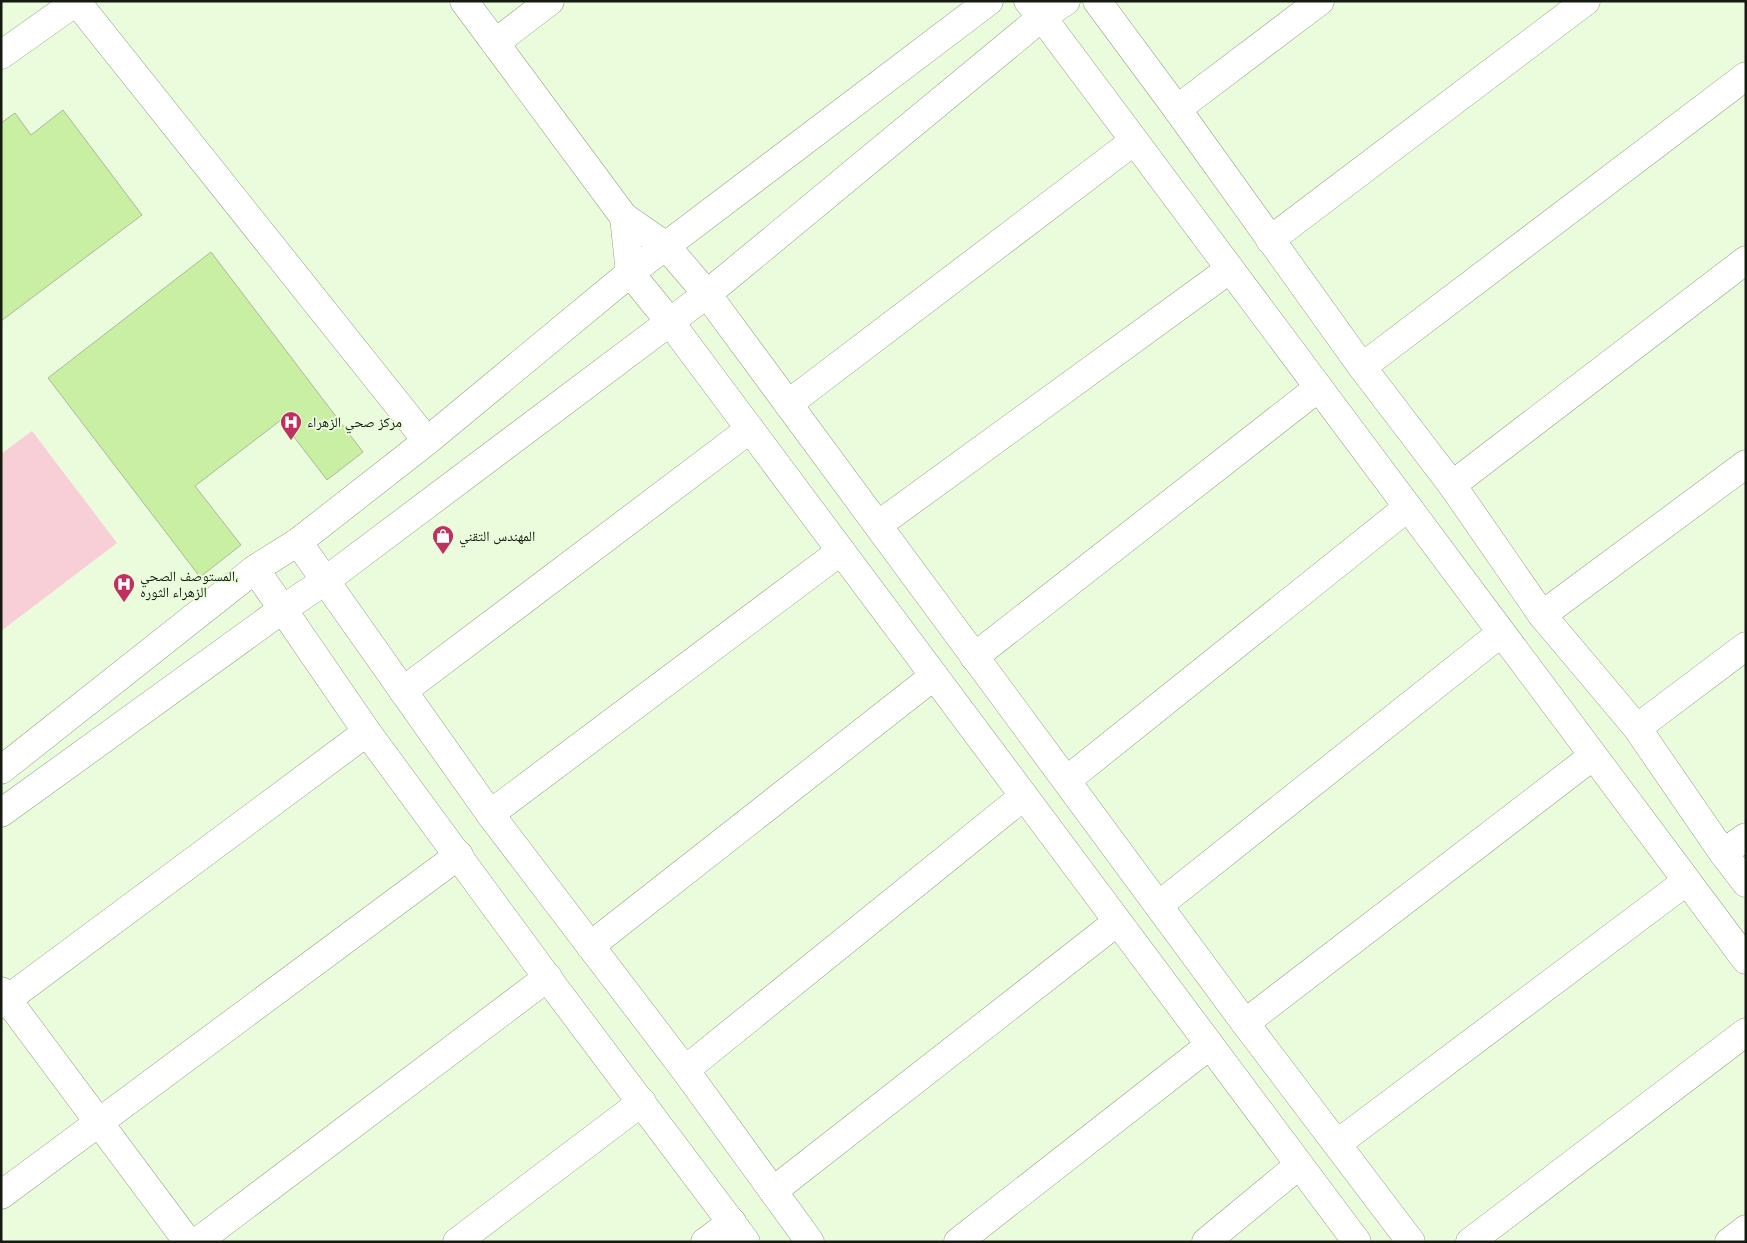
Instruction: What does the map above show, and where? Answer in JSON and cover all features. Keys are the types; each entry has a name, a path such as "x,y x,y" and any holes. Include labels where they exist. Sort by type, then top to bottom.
{"street":[{"path":"1,55 76,1 427,442"},
{"path":"464,1 624,218 666,246 707,294 1245,1022 1412,1242"},
{"path":"495,43 550,1"},
{"path":"1,770 255,569 298,542 427,442 630,273 989,1"},
{"path":"1,813 283,609 325,581 707,294 1035,9 1066,1"},
{"path":"1097,1 1362,367 1452,485 1542,615 1637,728 1722,853 1746,884"},
{"path":"1177,109 1320,1"},
{"path":"1270,240 1586,1"},
{"path":"1035,9 1746,960"},
{"path":"1362,367 1746,76"},
{"path":"788,404 1134,141"},
{"path":"624,218 630,273 670,322 1357,1242"},
{"path":"1452,485 1746,260"},
{"path":"878,525 1230,269"},
{"path":"974,657 1318,388"},
{"path":"403,691 750,429"},
{"path":"1542,615 1746,464"},
{"path":"1068,780 1408,507"},
{"path":"298,542 490,814 685,1070 810,1242"},
{"path":"490,814 841,551"},
{"path":"255,569 367,732 739,1232 705,1242"},
{"path":"1159,905 1501,633"},
{"path":"1637,728 1746,646"},
{"path":"590,946 934,676"},
{"path":"188,1242 99,1122 3,998 367,732"},
{"path":"1245,1022 1593,756"},
{"path":"685,1070 1024,796"},
{"path":"1722,853 1746,837"},
{"path":"1,1195 459,855"},
{"path":"1338,1143 1687,881"},
{"path":"773,1192 1118,922"},
{"path":"197,1242 548,977"},
{"path":"1470,1242 1746,1032"},
{"path":"958,1242 1210,1045"},
{"path":"457,1242 642,1102"},
{"path":"1206,1242 1299,1165"},
{"path":"1730,1242 1746,1229"}],"shaded area":[{"path":"32,431 117,543 1,631 1,454"}],"building":[{"path":"63,110 142,215 1,321 1,123 15,113 31,135"},
{"path":"211,252 363,452 327,480 281,420 195,486 241,545 200,577 48,378"}],"place":[{"name":"مركز صحي الزهراء","path":"291,441"},
{"name":"المهندس التقني","path":"443,555"},
{"name":"المستوصف الصحي، الزهراء الثوره","path":"124,603"}]}
